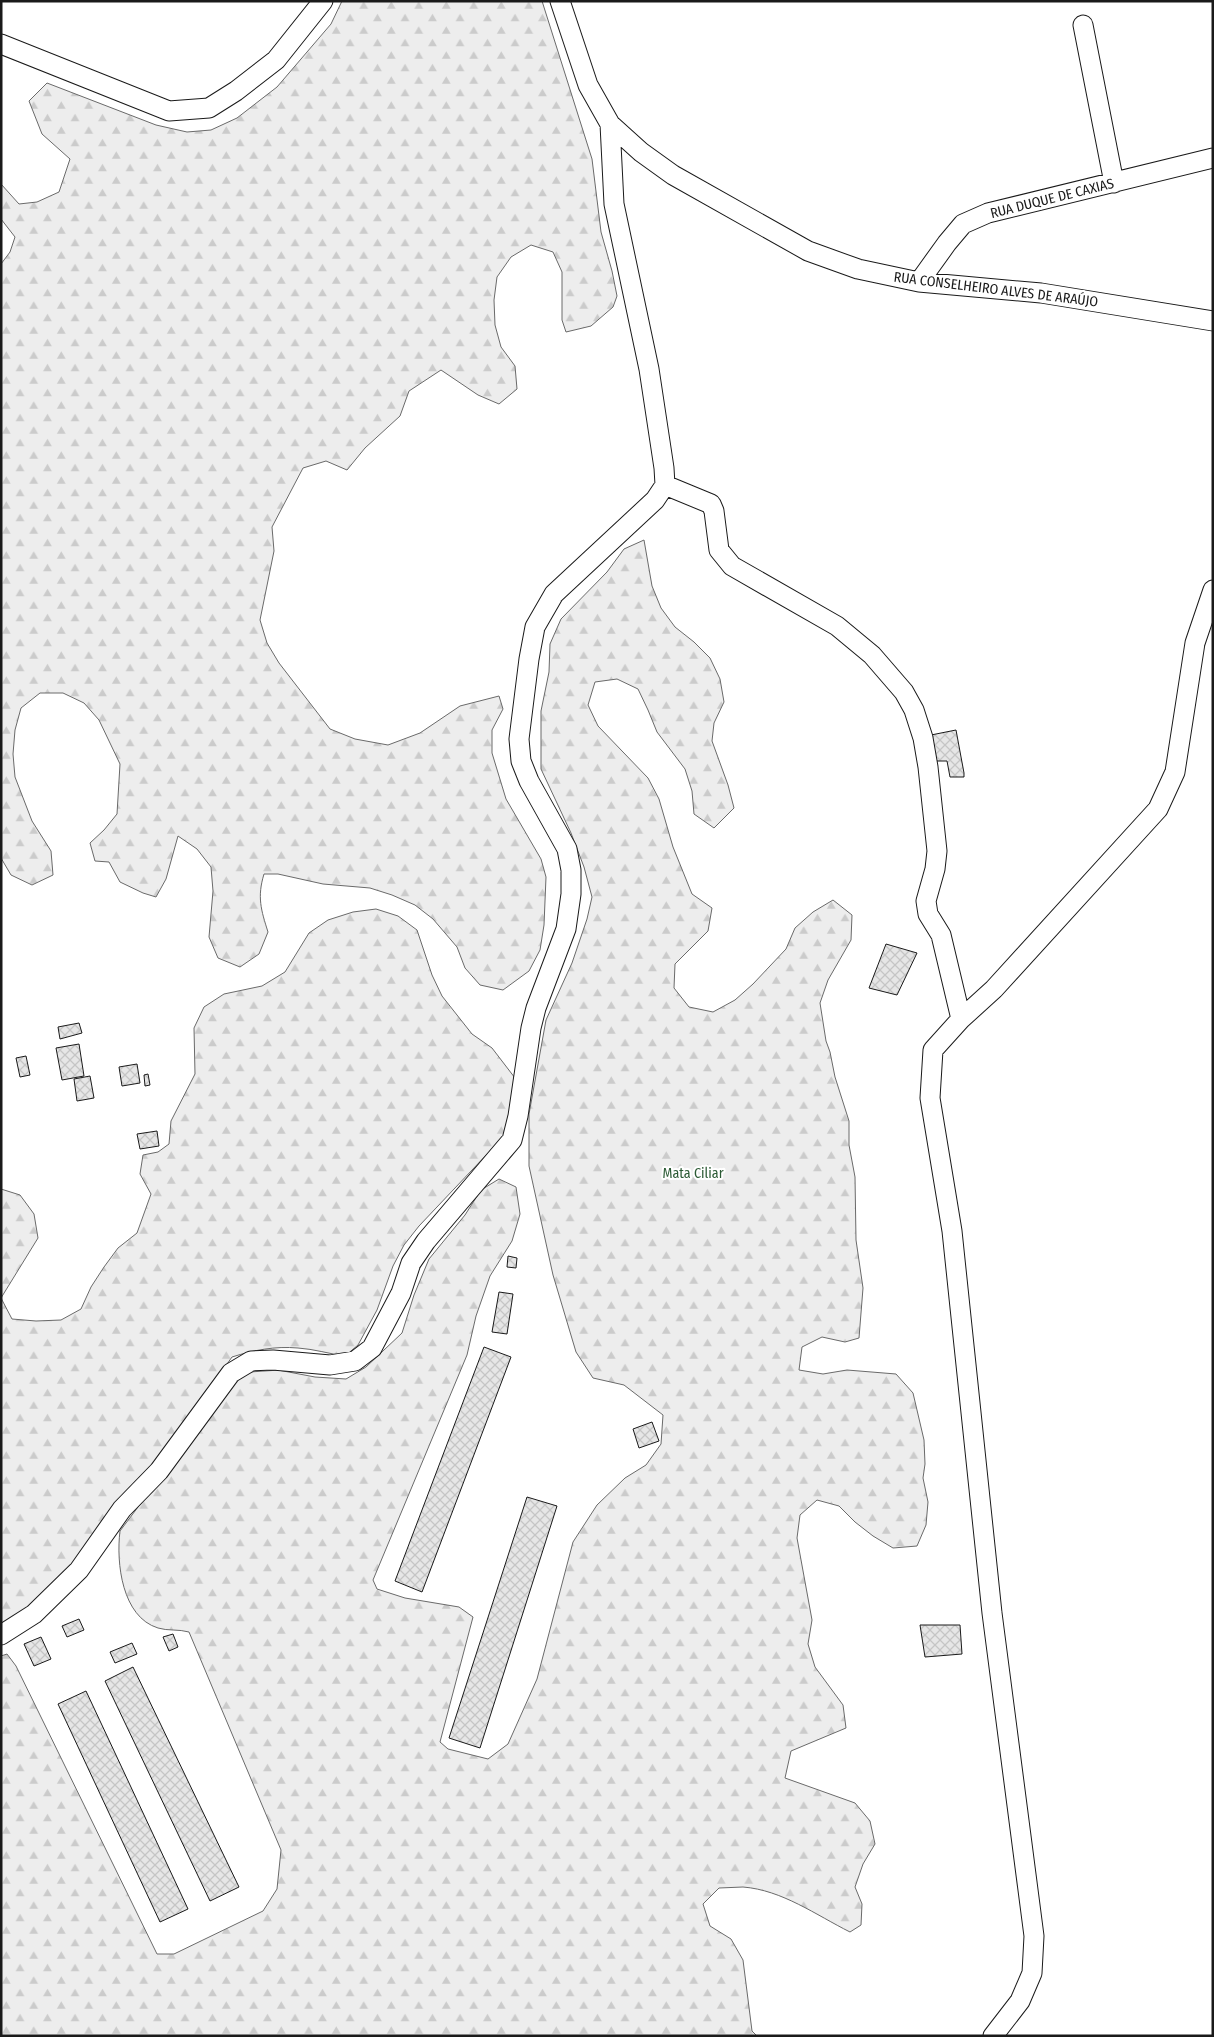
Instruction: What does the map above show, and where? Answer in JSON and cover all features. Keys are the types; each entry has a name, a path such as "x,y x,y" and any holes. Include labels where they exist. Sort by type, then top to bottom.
{"street":[{"path":"1,44 169,110 209,108 236,91 276,60 323,1"},
{"path":"1,1635 34,1614 79,1570 122,1509 159,1471 231,1373 251,1361 273,1360 330,1364 355,1361 372,1348 401,1294 411,1263 426,1241 512,1140 518,1116 531,1028 536,1008 566,929 571,894 571,870 567,849 529,781 522,761 519,739 535,627 554,594 655,500 665,485 649,369 614,204 610,124 588,85 560,1"},
{"path":"1083,25 1114,183"},
{"name":"RUA CONSELHEIRO ALVES DE ARAÚJO","path":"610,124 641,152 672,175 808,251 858,269 919,282 1041,293 1213,320"},
{"name":"RUA DUQUE DE CAXIAS","path":"919,282 963,224 988,213 1213,158"},
{"path":"665,485 711,504 714,511 719,550 732,566 837,626 872,655 904,692 917,719 923,738 928,767 937,851 935,869 926,901 928,914 941,936 961,1019"},
{"path":"993,2036 1020,2001 1032,1973 1034,1936 992,1613 952,1231 930,1098 933,1050 961,1019 994,988 1158,809 1175,772 1195,643 1213,590"}],"green space":[{"path":"342,1 542,1 592,159 601,232 617,296 613,307 591,326 566,332 562,320 562,272 553,252 531,245 511,257 497,277 494,300 495,325 501,347 515,366 517,389 499,404 478,395 441,370 409,391 400,416 365,448 347,470 326,461 303,468 272,527 274,551 260,620 267,643 279,663 330,729 355,739 388,745 420,733 460,706 499,696 503,709 492,730 492,753 506,799 541,859 546,877 544,925 540,950 529,971 503,990 480,985 465,968 457,947 433,919 415,905 370,888 323,884 278,874 264,874 262,882 260,897 263,917 268,932 259,954 240,967 218,958 209,937 213,891 211,867 197,849 178,836 166,879 156,897 120,882 109,862 95,861 90,843 117,814 120,764 99,720 84,703 63,693 40,693 21,708 15,730 13,754 15,777 32,821 51,851 53,875 32,885 11,875 1,858 1,264 10,252 15,237 1,219 1,184 19,204 37,202 59,192 70,159 42,134 29,101 47,83 156,125 187,132 211,130 237,118 277,87 331,24"},
{"name":"Mata Ciliar","path":"644,540 652,586 661,608 675,627 710,658 720,679 724,702 714,723 712,741 734,808 714,828 694,814 692,791 685,769 657,732 638,689 617,679 595,682 588,705 598,726 648,778 659,799 673,847 692,894 712,908 708,931 675,964 674,988 689,1007 713,1012 735,1000 753,984 786,949 795,928 813,912 833,900 852,915 851,940 828,980 820,1003 826,1041 849,1121 849,1145 855,1177 856,1240 863,1288 859,1338 845,1342 822,1337 802,1347 799,1370 823,1374 847,1370 896,1374 913,1393 924,1440 925,1464 923,1478 928,1502 926,1525 917,1546 893,1548 855,1522 839,1506 817,1500 800,1515 797,1538 812,1620 808,1644 815,1667 843,1705 846,1728 791,1751 785,1778 855,1803 870,1821 875,1844 863,1864 855,1887 862,1904 861,1925 850,1932 785,1898 757,1889 743,1887 719,1888 703,1904 710,1926 731,1939 743,1960 752,2031 757,2036 1,2036 1,1656 7,1654 16,1666 157,1954 174,1954 263,1911 277,1889 281,1850 189,1632 158,1628 146,1622 136,1613 124,1587 119,1558 120,1531 229,1386 250,1372 278,1370 315,1377 346,1379 366,1367 402,1333 414,1295 429,1259 465,1215 481,1190 499,1179 516,1187 520,1214 512,1241 490,1276 476,1316 467,1355 373,1580 377,1589 405,1598 459,1607 473,1617 440,1742 448,1749 488,1759 508,1744 537,1679 573,1542 597,1505 625,1478 646,1465 661,1444 663,1415 624,1385 593,1378 576,1352 553,1275 529,1166 529,1114 546,1020 572,963 587,919 592,897 584,867 571,833 541,769 541,711 549,672 550,644 561,619 607,572 624,549"},
{"path":"376,909 398,916 417,930 432,975 442,996 472,1034 492,1048 515,1078 508,1132 419,1226 404,1245 393,1266 377,1310 358,1345 345,1356 304,1349 273,1348 232,1357 152,1469 87,1568 1,1627 1,1298 12,1319 36,1321 61,1320 81,1309 91,1287 118,1248 137,1233 151,1194 140,1174 143,1155 158,1152 169,1144 171,1121 195,1074 194,1028 204,1007 224,994 262,986 285,972 309,933 328,920 353,912"},
{"path":"1,1189 20,1195 34,1214 38,1238 1,1298"}],"building":[{"path":"956,730 964,777 950,777 947,761 932,761 931,735"},
{"path":"886,944 917,953 897,995 869,988"},
{"path":"79,1023 82,1033 60,1039 58,1027"},
{"path":"79,1044 84,1076 62,1080 56,1048"},
{"path":"26,1056 30,1075 20,1077 16,1058"},
{"path":"137,1064 140,1083 122,1086 119,1067"},
{"path":"148,1074 150,1085 145,1086 144,1075"},
{"path":"90,1076 94,1098 77,1101 74,1079"},
{"path":"157,1131 159,1146 140,1149 137,1134"},
{"path":"508,1256 517,1258 516,1268 507,1267"},
{"path":"499,1292 513,1294 507,1334 492,1332"},
{"path":"484,1347 511,1357 422,1592 395,1581"},
{"path":"652,1422 659,1441 639,1448 633,1429"},
{"path":"527,1497 557,1506 480,1748 449,1738"},
{"path":"79,1619 84,1630 67,1637 62,1626"},
{"path":"920,1625 960,1625 962,1654 925,1657"},
{"path":"173,1634 178,1647 169,1651 163,1637"},
{"path":"41,1637 51,1659 34,1666 24,1644"},
{"path":"132,1643 137,1654 115,1663 110,1652"},
{"path":"133,1667 239,1887 210,1901 105,1681"},
{"path":"86,1691 188,1909 160,1922 58,1704"}]}
